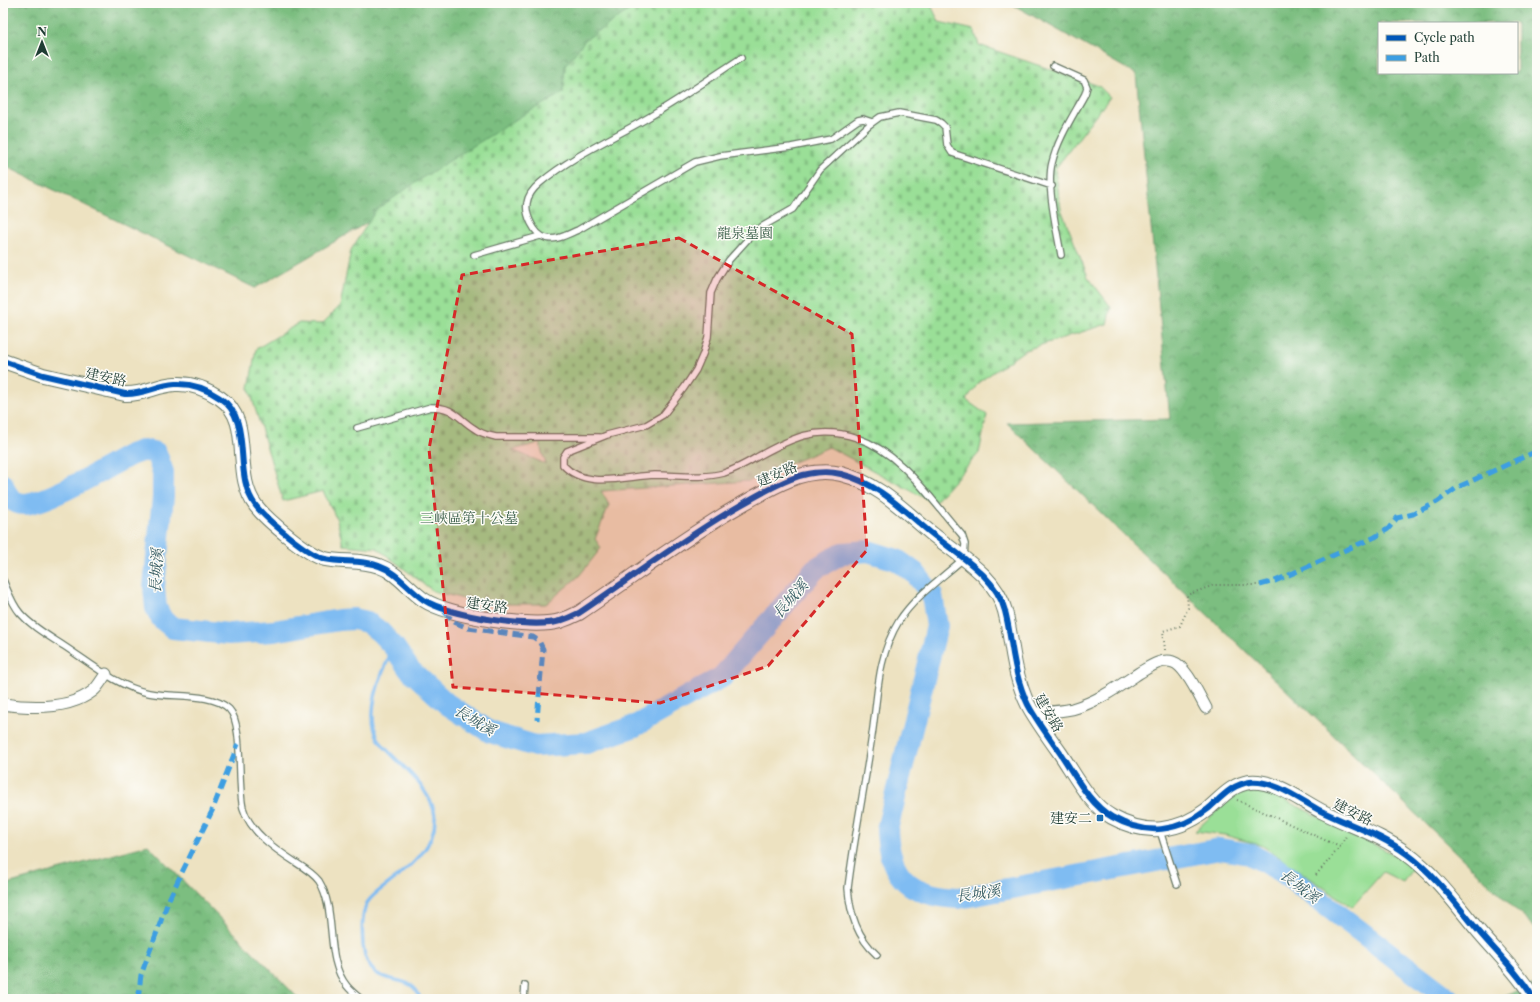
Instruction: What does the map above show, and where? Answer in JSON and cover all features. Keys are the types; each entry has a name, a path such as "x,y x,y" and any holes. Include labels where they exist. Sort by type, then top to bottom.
{"street":[{"name":"建安路","path":"3,361 42,375 125,394 136,394 174,384 193,385 206,389 222,398 232,408 238,419 244,479 249,495 256,506 276,526 314,555 325,559 362,561 390,571 424,600 442,609 455,613 509,621 542,623 560,621 579,613 700,528 763,492 792,478 814,473 838,473 864,481 896,502 964,558 996,591 1005,609 1018,678 1033,712 1094,803 1109,815 1122,822 1148,830 1160,831 1185,823 1198,816 1224,794 1237,786 1251,782 1280,788 1403,851 1426,871 1522,982 1534,999"},
{"path":"1033,712 1059,711 1081,706 1098,699 1148,667 1166,661 1173,662 1187,675 1206,708"},
{"path":"3,704 48,706 73,702 94,691 106,674"}],"lane":[{"path":"540,236 527,211 527,202 531,192 539,184 584,154 668,106 741,58"},
{"path":"1053,66 1084,80 1087,87 1085,94 1060,141 1051,164 1052,186 1061,255"},
{"path":"877,955 866,946 857,929 849,907 848,888 872,740 878,680 890,638 900,620 914,602 964,558 965,544 962,535 905,468 892,456 857,438 834,433 818,432 795,437 742,466 725,473 712,475 655,475 617,480 598,480 580,476 568,471 563,465 563,457 567,451 601,437 646,425 663,415 696,370 704,354 708,337 711,293 729,260 756,230 793,208 820,170 872,122 880,117 899,113 942,122 945,127 947,145 952,153 1052,186"},
{"path":"474,255 540,236 550,239 561,237 578,230 696,162 720,156 791,147 831,139 858,120 863,119 872,122"},
{"path":"356,428 431,407 443,407 452,410 475,430 496,436 601,437"},
{"path":"3,580 14,605 32,624 106,674 134,689 149,694 208,699 221,703 230,710 235,721 238,744 239,784 243,808 248,820 260,835 318,880 328,898 337,963 341,976 347,986 360,999"},
{"path":"1160,831 1177,884"},
{"path":"524,999 525,985"}],"path":[{"path":"1166,661 1163,631 1180,626 1188,608 1186,595 1214,585 1260,585"},
{"path":"1224,794 1340,847"},
{"path":"1316,875 1340,847 1348,833"}],"highlighted area":[{"path":"679,238 852,334 867,550 768,666 660,703 453,687 429,449 462,275"}],"green space":[{"path":"3,3 744,3 255,288 3,165"},
{"name":"龍泉墓園","path":"640,3 930,3 939,22 974,30 979,45 1099,86 1110,97 1055,169 1061,209 1088,277 1111,307 1107,324 1025,350 979,382 966,400 987,415 979,453 934,503 829,447 749,481 601,491 609,505 595,539 601,548 579,576 546,604 483,604 433,591 377,548 343,545 337,520 323,491 283,501 249,388 256,349 299,323 322,324 340,306 351,250 376,210 422,178 523,115 563,93 565,66 585,40","holes":["539,443 546,464 512,450"]},
{"path":"1010,3 1537,3 1537,930 1007,423 1170,419 1136,74"},
{"path":"1263,789 1415,865 1403,882 1383,872 1352,907 1263,846 1225,835 1195,831 1236,793"},
{"path":"148,845 299,999 3,999 3,882 7,884"},
{"path":"1537,983 1537,999 1495,999"}],"waterway":[{"name":"長城溪","path":"3,485 13,501 20,504 35,502 63,491 130,455 144,450 156,453 163,472 163,497 154,587 156,608 162,619 173,628 229,634 274,631 339,620 354,619 367,622 380,632 394,647 409,669 447,704 490,732 535,746 586,743 635,726 722,677 815,569 842,553 868,551 897,560 915,573 932,595 937,626 887,830 892,861 898,873 906,882 916,889 928,893 942,897 959,898 1220,849 1250,854 1281,871 1449,999"},
{"path":"394,647 384,669 375,696 373,722 376,733 382,744 414,777 427,795 435,816 434,827 431,838 426,847 413,864 374,895 367,903 363,918 363,945 367,961 373,971 382,976 409,984 416,989 420,999"}],"marked path":[{"path":"1260,585 1275,581 1375,537 1388,529 1397,518 1413,514 1437,502 1458,487 1537,451"},
{"path":"444,611 454,622 468,628 533,637 539,641 543,649 537,720"},
{"path":"138,999 141,975 169,899 212,811 238,744"}],"cycle path":[{"path":"3,361 43,375 125,394 138,393 175,384 199,387 210,392 220,398 231,408 237,420 240,434 245,479 249,493 256,506 278,528 318,556 325,559 359,562 379,566 397,576 424,600 436,606 470,616 491,620 531,623 560,621 579,613 718,518 778,485 797,477 816,473 829,472 854,478 867,484 889,498 975,567 993,587 1005,611 1021,689 1027,704 1089,797 1096,805 1112,817 1125,823 1137,827 1161,829 1185,823 1196,817 1208,809 1227,792 1244,783 1259,782 1278,787 1321,811 1387,841 1418,862 1437,881 1509,965 1534,999"}],"place":[{"name":"建安二","path":"1100,818"}],"park label":[{"name":"三峽區第十公墓","path":"469,518"}]}
